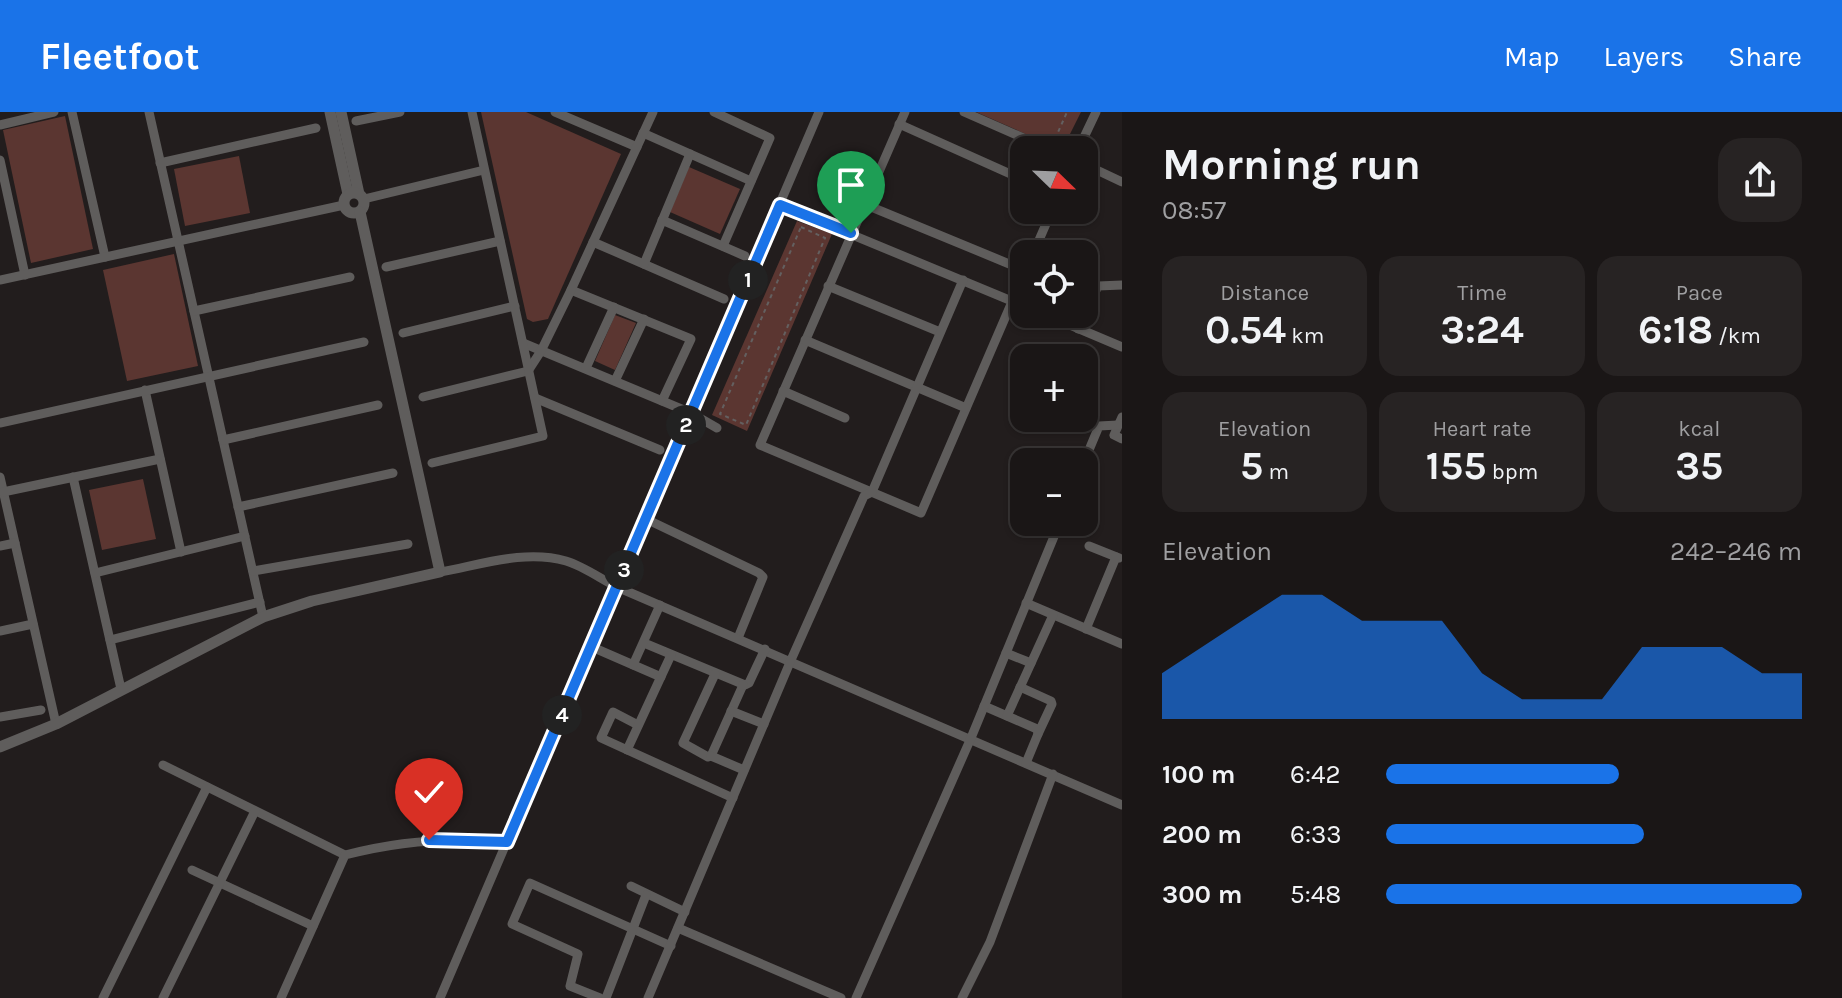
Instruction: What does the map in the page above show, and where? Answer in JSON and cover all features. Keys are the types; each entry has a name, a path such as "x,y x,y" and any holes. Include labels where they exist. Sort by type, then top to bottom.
{"street":[{"path":"0,125 54,112"},
{"path":"72,112 105,257"},
{"path":"149,112 263,617"},
{"path":"330,112 360,212 440,572"},
{"path":"341,112 354,198 352,213 360,212"},
{"path":"356,121 400,112"},
{"path":"432,463 543,436 472,112"},
{"path":"555,112 637,147"},
{"path":"423,397 528,371 571,290 653,112"},
{"path":"714,112 770,138 723,246"},
{"path":"440,998 819,112"},
{"path":"905,112 760,445 921,513 1010,306"},
{"path":"964,112 1027,136"},
{"path":"1085,136 1096,112"},
{"path":"899,124 1010,174"},
{"path":"160,163 316,128"},
{"path":"643,133 751,181"},
{"path":"644,264 690,154"},
{"path":"0,160 25,275"},
{"path":"0,280 484,170"},
{"path":"1098,171 1122,182"},
{"path":"864,204 1010,266"},
{"path":"780,205 1010,300"},
{"path":"662,220 745,256"},
{"path":"386,267 500,241"},
{"path":"593,242 724,299"},
{"path":"194,311 350,277"},
{"path":"651,997 791,660 864,496 872,492 963,280"},
{"path":"1122,285 1098,286 1078,329 1122,347"},
{"path":"828,286 940,332"},
{"path":"571,290 691,339 662,401"},
{"path":"403,333 515,306"},
{"path":"586,368 614,307"},
{"path":"615,381 644,319"},
{"path":"805,340 966,408"},
{"path":"0,423 364,342"},
{"path":"523,343 691,413 717,428"},
{"path":"145,390 181,552"},
{"path":"783,391 845,418"},
{"path":"535,398 660,450"},
{"path":"223,440 378,405"},
{"path":"1120,421 1114,435 1122,439"},
{"path":"1090,448 1099,426 1120,421"},
{"path":"3,492 160,459"},
{"path":"238,507 393,473"},
{"path":"0,477 56,724"},
{"path":"73,477 121,689"},
{"path":"646,519 763,577 738,638"},
{"path":"95,573 245,536"},
{"path":"856,998 971,738 1054,536"},
{"path":"0,546 15,543"},
{"path":"253,571 408,544"},
{"path":"1086,629 1119,558 1089,546"},
{"path":"0,747 56,724 263,617 312,601 440,572 513,558 546,557 568,562 617,587 1122,805"},
{"path":"110,640 260,602"},
{"path":"1026,603 1122,644"},
{"path":"633,665 660,605"},
{"path":"1007,716 1053,615"},
{"path":"0,631 33,624"},
{"path":"644,643 743,685 749,683 765,649"},
{"path":"592,647 661,677"},
{"path":"1006,653 1031,663"},
{"path":"627,750 671,655"},
{"path":"715,674 683,743 708,757 744,770"},
{"path":"711,756 743,685"},
{"path":"1020,687 1052,704 1026,763"},
{"path":"984,706 1035,727 1038,734"},
{"path":"0,717 41,710"},
{"path":"731,711 764,724"},
{"path":"638,725 613,712 601,738 733,798"},
{"path":"163,765 345,855 429,840 507,842"},
{"path":"962,998 990,942 1053,774"},
{"path":"103,998 207,787"},
{"path":"163,998 255,811"},
{"path":"281,998 345,855"},
{"path":"192,870 313,926"},
{"path":"600,998 570,986 578,954 512,924 530,883 671,946"},
{"path":"631,886 685,912"},
{"path":"606,998 646,895"},
{"path":"678,928 841,998"}],"path":[{"path":"1057,136 1067,112"},
{"path":"801,227 825,238 746,425 720,414 801,227"}],"shaded area":[{"path":"481,112 526,112 621,154 548,319 533,322 527,319"},
{"path":"976,112 1081,112 1069,136 1030,136"},
{"path":"65,116 93,249 31,263 3,130"},
{"path":"239,156 250,213 185,226 174,169"},
{"path":"689,167 740,189 720,234 670,212"},
{"path":"797,221 832,234 747,431 712,415"},
{"path":"174,254 198,366 127,381 103,270"},
{"path":"615,315 636,323 615,370 595,361"},
{"path":"143,479 156,539 102,550 89,490"}],"route":[{"path":"429,840 507,842 780,205 851,233"}]}
